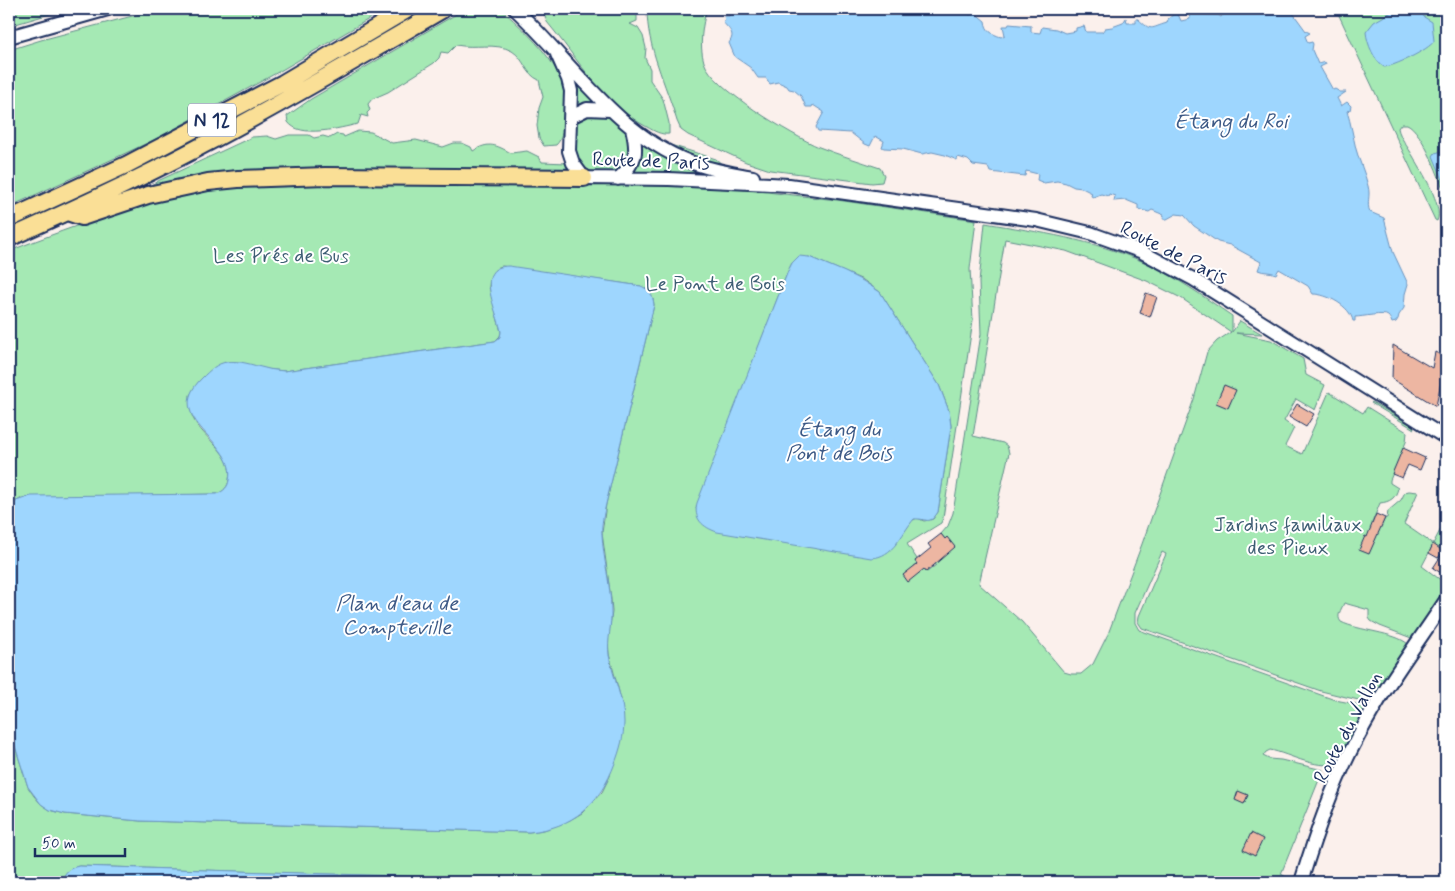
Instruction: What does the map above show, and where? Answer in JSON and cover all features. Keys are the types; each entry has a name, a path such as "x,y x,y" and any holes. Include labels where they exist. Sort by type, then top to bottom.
{"highway":[{"name":"N 12","path":"9,219 135,161 283,82 408,9"},
{"name":"N 12","path":"9,238 203,146 443,9"},
{"path":"67,212 82,217 148,195 208,182 238,178 325,176 584,178"}],"street":[{"path":"9,37 108,9"},
{"path":"515,9 557,54"},
{"name":"Route de Paris","path":"557,54 610,110 632,128 661,148 690,162 790,186 1068,226 1119,242 1140,251 1192,279 1446,438"},
{"name":"Route de Paris","path":"557,54 570,85 570,155 584,178 669,179 790,186"},
{"path":"571,117 587,109 610,110"},
{"path":"618,178 628,169 635,156 632,128"},
{"name":"Route du Vallon","path":"1301,882 1332,794 1358,737 1394,677 1446,600"}],"green space":[{"path":"9,9 67,9 9,26"},
{"path":"159,9 386,9 280,71 154,140 9,207 9,50"},
{"path":"465,9 501,9 536,42 551,62 562,82 564,95 562,136 556,145 544,146 539,138 537,126 539,108 543,97 539,80 531,74 520,58 512,51 492,46 456,45 448,53 441,52 439,58 434,63 388,92 372,99 368,104 370,110 367,113 368,117 361,115 358,124 331,130 311,131 301,130 288,122 287,116 311,99"},
{"path":"548,9 633,9 637,16 637,21 630,24 638,28 643,36 646,48 645,58 650,69 650,80 663,99 669,123 669,134 655,131 631,117 604,93 547,22 544,14"},
{"path":"647,9 707,9 702,35 702,56 710,73 722,85 773,122 807,141 827,150 880,168 884,175 882,182 872,183 770,170 746,162 681,130 650,38"},
{"path":"1336,9 1446,9 1446,199 1436,169 1419,136 1407,124 1401,124 1398,128 1402,139 1431,188 1437,206 1437,221 1435,220"},
{"path":"572,73 599,104 576,108"},
{"path":"587,114 606,115 612,118 622,126 630,140 631,152 622,169 613,174 592,174 582,168 574,151 575,124 578,119"},
{"path":"358,131 371,132 392,143 416,140 443,147 454,143 462,143 471,147 473,151 492,145 511,153 527,151 539,157 542,162 567,163 571,170 150,187 160,180 252,137 267,136 276,139 289,135 309,135 314,138 323,136 330,138 337,134 344,137"},
{"path":"640,140 717,178 631,174 640,158"},
{"path":"664,143 716,159 724,166 679,151"},
{"path":"315,183 540,187 670,184 749,190 837,200 976,220 970,269 973,320 943,518 941,523 907,544 917,559 915,561 917,564 914,566 919,573 924,569 927,572 936,565 934,562 947,538 945,539 941,534 948,526 953,513 981,334 979,282 985,223 1086,242 1125,254 1167,274 1232,316 1232,332 1240,321 1262,334 1236,333 1271,340 1303,359 1306,375 1325,385 1315,410 1296,399 1284,421 1294,428 1285,446 1302,454 1329,392 1363,413 1367,407 1407,432 1406,442 1390,480 1390,483 1398,488 1396,494 1387,502 1380,503 1372,523 1381,527 1385,518 1387,518 1388,511 1401,500 1405,492 1418,492 1404,524 1433,544 1446,519 1446,556 1433,545 1422,566 1446,584 1446,587 1414,639 1371,621 1369,610 1344,603 1339,615 1341,622 1357,628 1385,634 1408,644 1371,703 1321,691 1142,628 1138,622 1139,616 1166,554 1162,552 1135,613 1135,623 1139,630 1335,700 1356,704 1363,708 1363,712 1340,760 1333,764 1316,764 1270,750 1263,756 1269,759 1323,770 1281,874 1291,880 1291,882 570,882 79,866 68,871 62,882 9,882 9,727 28,787 41,804 50,810 65,814 140,821 529,832 544,830 582,813 602,792 610,776 622,703 609,654 608,640 612,612 602,533 606,504 654,305 653,299 641,286 502,266 494,271 489,287 501,332 495,341 284,371 236,362 225,362 200,380 190,395 193,418 223,454 227,462 230,471 228,485 224,490 217,494 22,498 12,508 9,531 9,251 116,213 171,197 239,186","holes":["1005,239 1066,251 1147,281 1181,298 1231,332 1217,341 1207,352 1194,399 1108,634 1093,664 1081,674 1064,672 1022,622 979,584 1009,453 1007,446 1003,443 973,436","809,257 863,280 880,292 939,385 949,411 951,426 938,512 933,519 924,521 917,518 913,520 696,509 788,271 792,263"]},
{"path":"1371,403 1413,426 1414,429"}],"water":[{"name":"Étang du Roi","path":"732,9 962,9 970,15 974,12 985,21 990,32 1001,37 1005,35 1003,26 1008,26 1009,24 1031,26 1031,32 1040,33 1042,27 1056,29 1065,33 1076,31 1076,28 1084,26 1086,32 1102,32 1105,28 1123,23 1126,18 1127,23 1136,23 1136,19 1138,19 1151,28 1167,23 1168,19 1174,14 1178,14 1181,21 1190,19 1189,14 1218,15 1221,17 1229,9 1290,9 1306,31 1310,33 1305,36 1308,43 1312,42 1313,44 1312,50 1318,64 1325,62 1326,64 1320,67 1333,90 1346,92 1337,98 1341,106 1347,102 1351,106 1350,110 1347,111 1357,154 1368,186 1369,209 1370,212 1384,218 1393,252 1408,284 1404,308 1396,322 1392,323 1388,316 1382,314 1355,317 1355,321 1353,321 1347,310 1337,302 1325,296 1313,294 1308,286 1279,269 1276,274 1258,270 1261,262 1230,245 1218,242 1194,226 1184,215 1176,214 1163,219 1164,215 1152,210 1149,212 1138,209 1138,205 1126,200 1114,201 1115,196 1109,194 1108,196 1101,194 1093,197 1091,196 1092,193 1066,183 1057,181 1044,183 1037,180 1038,174 1026,171 1025,176 990,172 988,167 973,165 968,160 958,157 957,160 932,152 922,154 903,149 884,148 882,147 884,141 875,136 870,146 851,133 818,131 816,127 824,112 813,105 812,107 806,107 801,96 787,86 778,82 770,84 766,78 758,78 751,68 735,57 729,43 732,34 723,22 725,21 724,16 729,16"},
{"path":"1397,9 1422,9 1424,17 1432,22 1434,41 1411,57 1384,67 1377,61 1366,32 1374,22"},
{"path":"1446,150 1446,187 1433,156 1435,153"},
{"name":"Étang du Pont de Bois","path":"799,256 809,257 845,272 880,292 939,385 949,411 951,426 938,512 930,520 914,519 896,544 886,554 879,557 871,558 717,532 703,525 696,514 697,503 788,271 792,263"},
{"name":"Plan d'eau de Compteville","path":"509,266 641,286 649,291 654,301 602,523 611,600 609,655 624,713 624,722 621,743 615,763 609,778 593,802 572,819 545,830 529,832 140,821 65,814 50,810 41,804 28,787 9,727 9,531 11,511 16,501 31,496 217,494 225,489 229,480 229,466 223,454 194,418 189,406 191,393 202,378 213,368 223,363 237,362 284,371 495,341 500,337 501,332 492,302 489,282 492,274 498,268"},
{"path":"79,866 570,882 62,882 68,871"}],"building":[{"path":"1146,293 1157,297 1150,317 1140,313"},
{"path":"1393,345 1432,368 1435,352 1446,358 1436,406 1392,379"},
{"path":"1224,385 1236,390 1228,408 1216,403"},
{"path":"1297,404 1314,414 1306,427 1289,417"},
{"path":"1403,448 1425,458 1420,470 1408,465 1402,478 1392,474"},
{"path":"1376,514 1385,518 1369,554 1359,550 1365,536 1367,537"},
{"path":"941,534 945,539 947,537 955,547 926,572 924,569 908,582 903,575 917,564 915,561 931,548 928,544"},
{"path":"1433,544 1443,551 1438,558 1429,553"},
{"path":"1446,548 1446,576 1433,568"},
{"path":"1238,791 1248,795 1244,804 1235,800"},
{"path":"1251,833 1263,839 1255,856 1243,850"}],"park label":[{"name":"Les Prés de Bus","path":"281,255"},
{"name":"Le Pont de Bois","path":"715,283"},
{"name":"Jardins familiaux des Pieux","path":"1288,536"}]}
